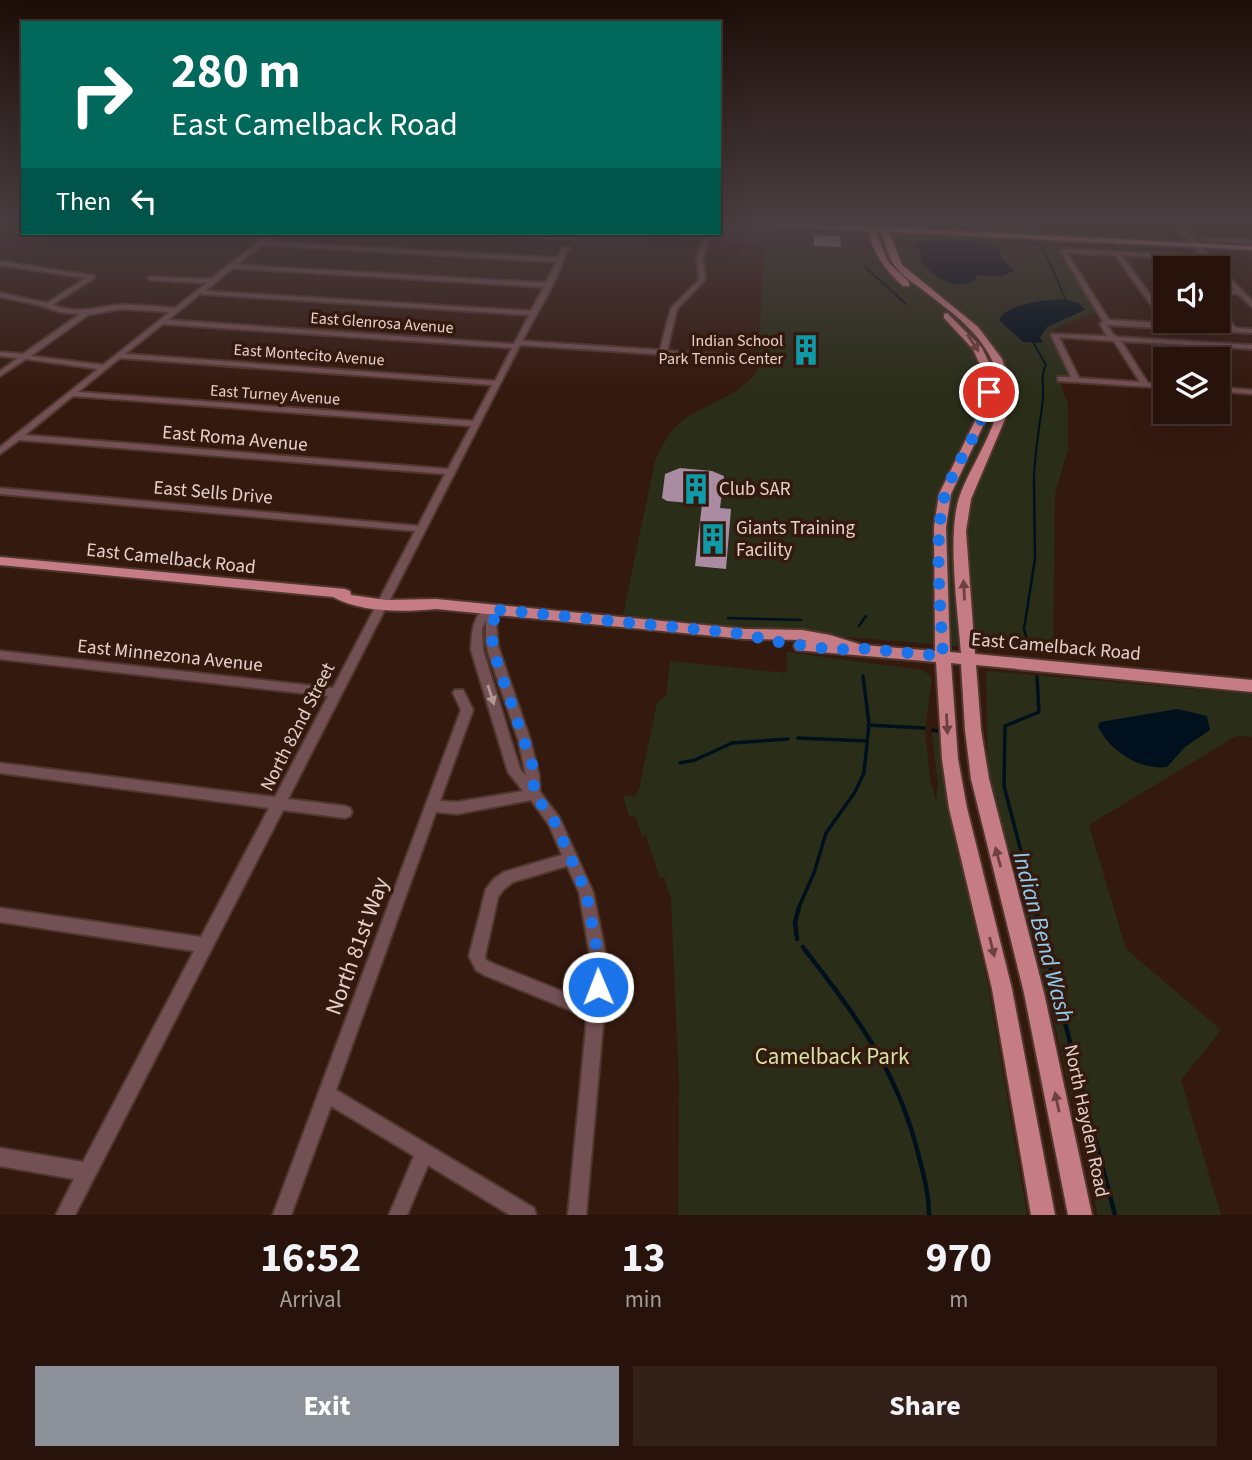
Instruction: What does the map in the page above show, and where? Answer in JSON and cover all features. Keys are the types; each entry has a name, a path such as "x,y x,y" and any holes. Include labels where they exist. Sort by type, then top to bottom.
{"main road":[{"path":"900,278 965,332 977,348 989,379 984,412 943,501 940,527 943,656 953,786 1002,989 1043,1215"},
{"name":"North Hayden Road","path":"913,278 979,330 997,358 1005,381 1000,419 961,511 973,730 980,779 1034,993 1080,1215"},
{"name":"East Camelback Road","path":"0,561 338,595 348,599 386,599 417,606 436,604 745,634 771,641 835,650 856,648 1252,686"}],"street":[{"path":"48,305 91,278"},
{"path":"151,278 212,281"},
{"path":"0,450 216,278"},
{"path":"426,278 548,285"},
{"name":"North 82nd Street","path":"65,1215 552,278"},
{"path":"663,353 674,308 702,278"},
{"path":"1080,278 1107,322"},
{"path":"1134,278 1153,304"},
{"path":"1230,282 1252,305"},
{"path":"1230,290 1238,290"},
{"path":"198,292 534,313"},
{"path":"0,295 60,310 86,313 120,307 175,310"},
{"path":"0,374 86,313"},
{"name":"East Glenrosa Avenue","path":"160,322 761,359"},
{"path":"1145,384 1103,324 1153,325"},
{"path":"1230,326 1234,330"},
{"path":"1230,330 1252,331"},
{"path":"1076,380 1054,335 1252,347"},
{"path":"0,354 104,367"},
{"name":"East Montecito Avenue","path":"118,356 498,383"},
{"path":"1061,379 1153,385"},
{"path":"1230,390 1252,392"},
{"name":"East Turney Avenue","path":"71,394 476,424"},
{"name":"East Roma Avenue","path":"17,437 451,472"},
{"name":"East Sells Drive","path":"0,491 422,529"},
{"path":"534,794 533,767 492,647 494,620 490,609 477,629 477,650 514,772 554,821 586,892 593,920 598,956 596,1013 576,1215"},
{"name":"East Minnezona Avenue","path":"0,655 337,693"},
{"name":"North 81st Way","path":"282,1215 467,710 459,693"},
{"path":"0,768 345,812"},
{"path":"433,806 457,808 534,794"},
{"path":"572,858 509,877 499,884 491,894 477,956 481,965 489,970 596,1013"},
{"path":"0,915 206,945"},
{"path":"326,1093 527,1215"},
{"path":"398,1215 424,1154"},
{"path":"0,1157 88,1172"}],"green space":[{"path":"762,278 1074,278 1096,312 1059,327 1049,334 1070,378 1058,378 1068,404 1068,450 1055,493 1053,654 623,615 655,461 663,445 682,421 742,387 758,370"},
{"name":"Camelback Park","path":"787,652 922,670 932,677 925,731 930,778 936,801 938,784 932,733 938,733 945,792 989,990 1027,1215 678,1215 679,1085 671,898 664,877 660,878 646,836 642,836 635,816 629,817 623,795 635,797 639,789 657,703 666,696 670,661 787,673"},
{"path":"986,671 1252,694 1252,737 1236,736 1089,825 1126,949 1221,1030 1181,1080 1221,1215 1098,1215 1056,1030 988,773"}],"water":[{"path":"940,278 975,278 959,284"},
{"path":"1065,299 1079,303 1085,310 1047,327 1040,337 1043,343 1023,342 999,320 1011,309 1019,306"},
{"path":"1177,709 1207,716 1210,730 1185,747 1167,767 1147,766 1126,757 1109,743 1098,726 1100,722"}],"building":[{"path":"680,468 712,471 724,476 720,508 731,509 726,569 695,566 702,504 667,501 662,498 665,474"}],"waterway":[{"path":"877,278 906,304"},
{"name":"Indian Bend Wash","path":"1056,278 1066,300"},
{"name":"Indian Bend Wash","path":"1033,342 1046,365 1034,482"},
{"name":"Indian Bend Wash","path":"1030,650 1024,629 1035,559 1034,482"},
{"path":"859,626 866,616"},
{"path":"728,618 801,620"},
{"path":"863,676 869,725"},
{"name":"Indian Bend Wash","path":"1036,909 1004,786 1005,726 1039,712 1037,677"},
{"path":"798,909 814,873 826,833 855,792 864,773 869,725"},
{"path":"869,725 924,728"},
{"path":"933,730 937,731"},
{"path":"798,738 867,741"},
{"path":"680,763 695,760 732,743 788,739"},
{"path":"797,939 795,922 799,907"},
{"name":"Indian Bend Wash","path":"1035,907 1115,1215"},
{"path":"803,947 841,997 887,1071 910,1126 924,1178 929,1215"}],"place":[{"name":"Indian School Park Tennis Center","path":"806,350"},
{"name":"Club SAR","path":"696,489"},
{"name":"Giants Training Facility","path":"713,539"}],"route":[{"path":"598,987 598,956 586,892 554,821 534,794 533,767 492,647 491,628 494,620 490,609 745,634 771,641 835,650 856,648 943,656 940,527 943,501 987,405 989,392"}]}
